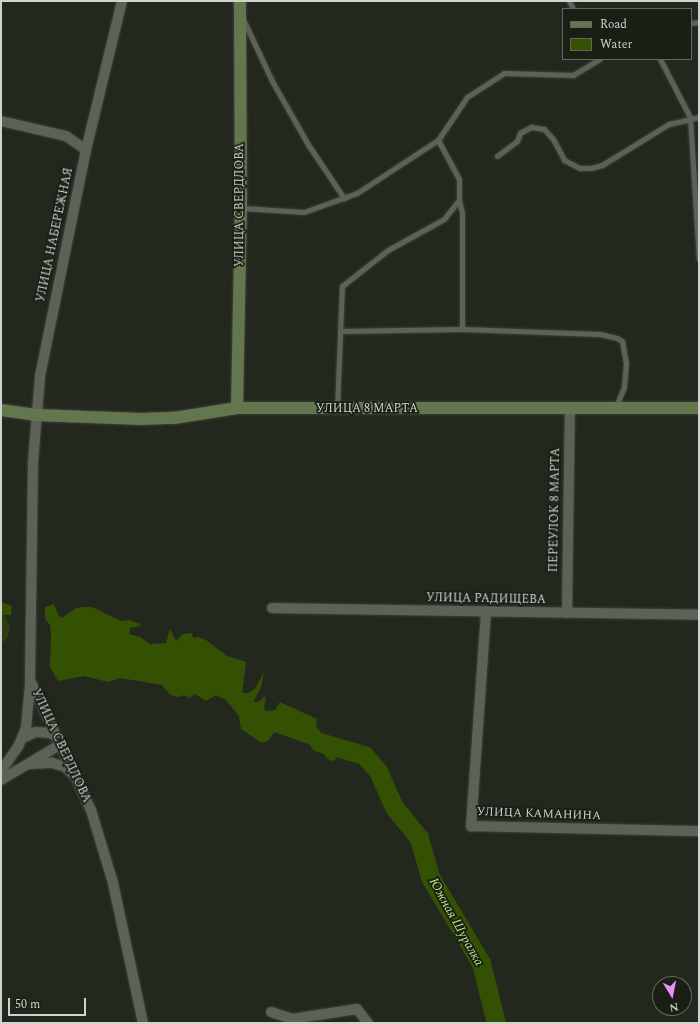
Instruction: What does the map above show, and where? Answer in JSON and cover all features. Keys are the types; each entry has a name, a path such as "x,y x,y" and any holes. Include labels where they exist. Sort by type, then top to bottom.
{"street":[{"name":"УЛИЦА НАБЕРЕЖНАЯ","path":"36,415 41,369 86,150 122,1"},
{"name":"УЛИЦА СВЕРДЛОВА","path":"237,408 240,208 240,6"},
{"path":"1,121 66,136 86,150"},
{"name":"УЛИЦА 8 МАРТА","path":"1,410 36,415 174,418 237,408 699,408"},
{"name":"ПЕРЕУЛОК 8 МАРТА","path":"567,613 570,408"},
{"name":"УЛИЦА СВЕРДЛОВА","path":"36,415 33,463 30,680 91,810 113,883 143,1023"},
{"name":"УЛИЦА РАДИЩЕВА","path":"272,608 699,615"},
{"name":"УЛИЦА КАМАНИНА","path":"486,612 471,826 699,831"},
{"path":"1,771 23,738 29,707 30,680"},
{"path":"1,780 26,765 59,741 50,733 36,732 23,738"},
{"path":"26,765 52,762 64,767 76,776"},
{"path":"271,1012 292,1019 357,1009 368,1023"}],"lane":[{"path":"240,6 272,81 309,146 344,198"},
{"path":"240,208 304,212 344,198 356,193 438,140 467,97 504,73 573,75 598,60"},
{"path":"661,60 690,117 698,221 699,260"},
{"path":"497,156 517,141 520,133 531,127 544,129 553,139 564,160 580,168 590,168 602,165 669,124 690,117 699,118"},
{"path":"438,140 459,180 459,200 462,213 462,329"},
{"path":"337,409 342,286 388,250 444,219 459,200"},
{"path":"340,331 462,329 600,334 617,338 622,341 626,363 624,387 615,408"}],"shaded area":[{"path":"1,615 4,615 10,626 8,637 1,644"}],"water":[{"path":"1,602 12,606 11,615 1,615"},
{"path":"54,604 58,615 62,618 76,608 92,607 121,621 129,620 140,624 140,626 130,628 129,634 140,637 150,644 166,643 170,629 176,641 183,634 192,633 193,638 198,637 206,640 227,656 246,662 242,693 249,693 255,689 264,672 261,688 253,702 258,702 266,696 264,708 266,711 275,710 280,702 317,719 316,726 325,738 344,750 333,754 336,758 334,761 329,760 317,747 274,732 269,740 262,743 241,729 239,716 226,700 216,695 206,701 195,694 190,698 184,695 179,697 170,695 162,685 120,678 108,682 84,676 58,681 50,667 51,634 50,625 45,619 45,607"}],"waterway":[{"name":"Южная Шуралка","path":"319,742 364,755 378,771 394,807 419,838 430,877 481,963 496,1023"}]}
